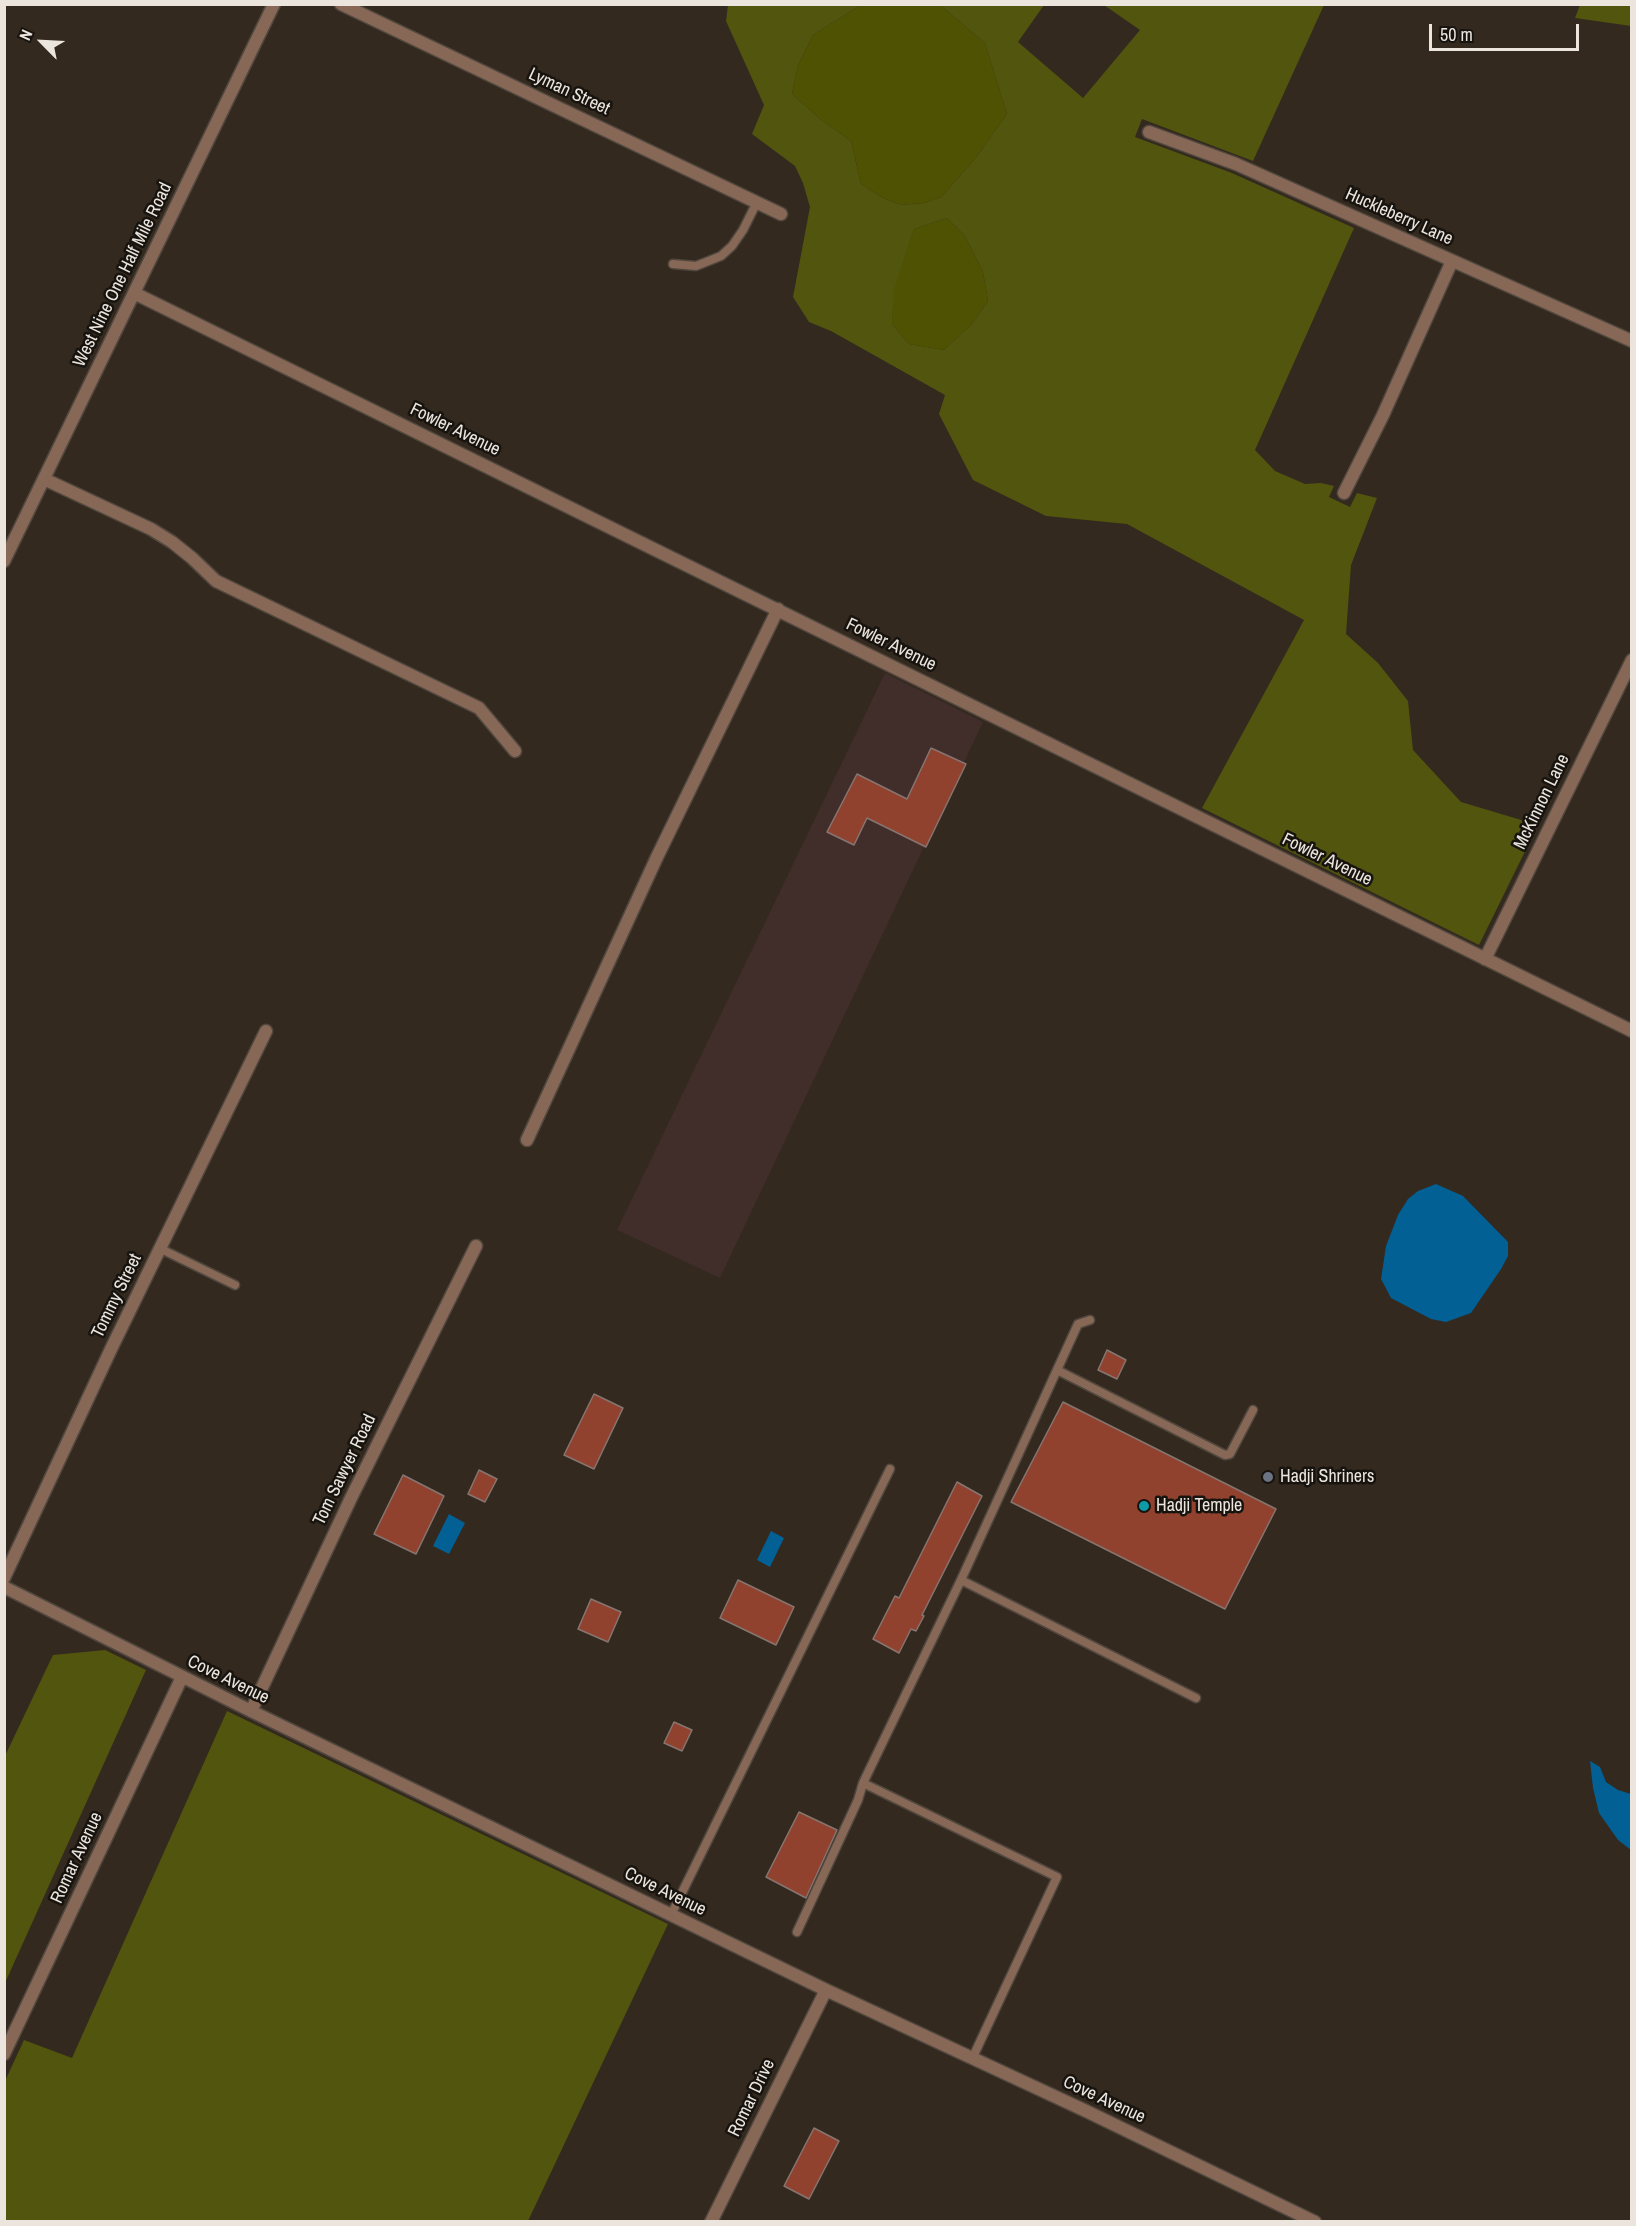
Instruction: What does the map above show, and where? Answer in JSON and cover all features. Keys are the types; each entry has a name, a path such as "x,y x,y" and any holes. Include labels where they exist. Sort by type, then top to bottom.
{"street":[{"name":"West Nine One Half Mile Road","path":"4,561 274,4"},
{"name":"Lyman Street","path":"340,4 781,214"},
{"name":"Huckleberry Lane","path":"1149,132 1236,164 1632,341"},
{"path":"1344,493 1383,415 1452,261"},
{"name":"Fowler Avenue","path":"134,292 1632,1031"},
{"path":"44,479 151,529 172,542 216,581 479,708 515,751"},
{"path":"527,1140 657,857 778,609"},
{"name":"McKinnon Lane","path":"1485,959 1632,660"},
{"name":"Tommy Street","path":"4,1578 112,1347 266,1032"},
{"name":"Tom Sawyer Road","path":"251,1712 351,1498 476,1246"},
{"name":"Cove Avenue","path":"4,1587 251,1712 826,1990 1086,2111 1314,2222"},
{"name":"Romar Avenue","path":"4,2054 182,1677"},
{"name":"Romar Drive","path":"711,2222 826,1990"}],"lane":[{"path":"673,264 696,266 721,256 732,246 743,230 757,202"},
{"path":"161,1249 235,1285"},
{"path":"797,1932 858,1800 862,1783 961,1580 1078,1324 1090,1320"},
{"path":"1057,1370 1225,1455 1230,1454 1252,1410"},
{"path":"672,1915 890,1469"},
{"path":"961,1580 1196,1698"},
{"path":"862,1783 1057,1877 972,2059"}],"shaded area":[{"path":"865,4 940,5 985,43 1007,114 975,159 941,197 924,203 901,205 881,197 861,184 851,141 820,119 792,94 798,65 813,35"},
{"path":"728,5 865,5 859,6 813,35 798,65 792,94 820,119 851,141 861,184 881,197 901,205 924,203 941,197 975,159 1007,114 985,43 940,5 1044,5 1018,42 1083,98 1140,30 1104,5 1324,5 1253,161 1142,119 1135,137 1232,173 1354,228 1255,450 1275,471 1305,484 1321,483 1334,486 1329,497 1350,507 1357,493 1377,498 1351,565 1346,634 1378,663 1408,701 1413,750 1461,802 1538,825 1479,945 1202,808 1304,620 1127,524 1046,516 973,480 939,414 945,395 831,331 809,322 793,297 810,207 795,166 752,134 764,105 726,21","holes":["947,218 965,236 983,272 988,301 971,325 944,350 909,344 892,324 894,290 914,229"]},
{"path":"1580,5 1631,5 1631,26 1575,18"},
{"path":"947,218 965,236 983,272 988,301 971,325 944,350 909,344 892,324 893,290 914,229"},
{"path":"885,673 983,722 720,1278 617,1230"},
{"path":"105,1650 146,1670 5,1983 5,1756 53,1655"},
{"path":"227,1711 668,1924 528,2221 5,2221 5,2081 24,2040 72,2058"}],"water":[{"path":"1436,1184 1463,1196 1508,1242 1508,1256 1471,1313 1446,1322 1431,1319 1391,1298 1381,1279 1386,1246 1398,1215 1408,1199 1418,1191"},
{"path":"449,1514 465,1523 449,1554 433,1546"},
{"path":"771,1531 784,1538 770,1567 757,1560"},
{"path":"1590,1761 1600,1767 1606,1782 1618,1790 1631,1794 1631,1850 1618,1840 1599,1813"}],"building":[{"path":"931,748 966,764 926,847 867,818 854,845 827,832 857,774 907,799"},
{"path":"1107,1350 1126,1360 1117,1379 1098,1370"},
{"path":"594,1394 623,1408 594,1469 564,1455"},
{"name":"Hadji Temple","path":"1063,1402 1276,1509 1225,1609 1011,1502"},
{"path":"479,1470 497,1479 485,1502 468,1494"},
{"path":"403,1475 444,1496 416,1554 374,1534"},
{"path":"957,1482 982,1496 922,1615 924,1616 916,1631 911,1629 899,1653 873,1639 895,1596 899,1598"},
{"path":"738,1580 794,1607 776,1645 720,1618"},
{"path":"591,1599 621,1612 608,1642 578,1629"},
{"path":"674,1722 692,1730 682,1751 664,1743"},
{"path":"799,1812 837,1830 806,1898 766,1877"},
{"path":"814,2128 839,2141 809,2199 784,2186"}],"place":[{"name":"Hadji Shriners","path":"1268,1477"},
{"name":"Hadji Temple","path":"1144,1506"}]}
